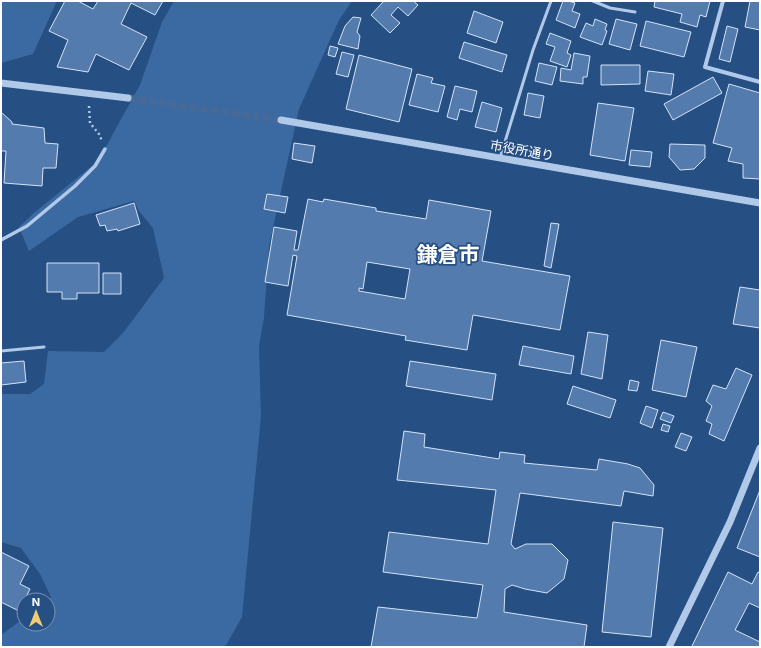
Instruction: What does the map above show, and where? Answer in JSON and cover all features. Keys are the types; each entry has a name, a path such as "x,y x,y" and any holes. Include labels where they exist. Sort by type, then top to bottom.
{"street":[{"path":"723,1 704,66 760,82"},
{"path":"1,83 128,98"},
{"name":"市役所通り","path":"281,120 760,203"},
{"path":"1,240 27,226 76,186 96,166 105,149"},
{"path":"669,647 730,522 760,448"}],"lane":[{"path":"500,158 533,50 551,1"},
{"path":"593,1 610,8 635,12"},
{"path":"1,351 44,347"}],"path":[{"path":"88,93 90,123 99,134 105,149"}],"shaded area":[{"path":"1,1 57,1 33,54 1,63"},
{"path":"174,1 352,1 339,20 299,109 269,246 264,318 259,346 261,416 242,617 225,647 1,647 1,635 16,624 16,632 56,632 56,592 49,592 40,574 21,548 1,542 1,394 30,394 44,384 48,351 104,352 123,333 164,278 153,228 139,211 134,201 78,217 29,251 19,227 98,161 140,85 162,22"}],"building":[{"path":"65,1 78,1 93,9 98,1 163,1 155,15 131,3 121,24 147,37 129,70 96,54 88,72 57,67 68,40 49,31"},
{"path":"384,1 413,1 418,5 408,16 398,7 391,15 400,23 390,33 371,15"},
{"path":"563,1 575,3 572,11 580,14 575,28 556,20"},
{"path":"655,1 710,1 706,17 700,15 697,27 680,22 682,14 654,7"},
{"path":"750,1 760,1 760,30 745,27"},
{"path":"474,11 503,22 496,43 467,33"},
{"path":"353,17 361,18 357,32 360,36 358,49 338,44 345,26"},
{"path":"595,19 607,24 605,30 607,31 602,45 580,37 586,23 593,26"},
{"path":"616,19 637,24 630,50 609,44"},
{"path":"646,21 691,32 684,57 640,46"},
{"path":"727,26 738,29 730,62 719,59"},
{"path":"550,33 571,41 567,53 571,55 567,67 550,61 555,47 546,44"},
{"path":"464,42 507,55 502,72 459,58"},
{"path":"330,46 338,48 335,57 328,55"},
{"path":"342,52 354,55 348,77 336,74"},
{"path":"574,53 590,56 587,77 583,77 583,84 560,81 561,68 571,70"},
{"path":"359,55 412,69 399,122 346,109"},
{"path":"539,63 557,67 552,85 535,81"},
{"path":"601,65 640,65 640,84 601,85"},
{"path":"648,71 674,74 671,95 645,91"},
{"path":"417,74 433,78 431,83 445,86 438,112 409,105"},
{"path":"713,77 722,93 673,120 664,104"},
{"path":"729,84 760,93 760,179 743,178 743,164 728,161 732,148 713,143"},
{"path":"455,86 477,91 472,112 460,109 457,120 447,117"},
{"path":"528,93 544,96 540,118 524,115"},
{"path":"482,102 502,108 496,132 475,127"},
{"path":"598,103 634,108 625,161 590,155"},
{"path":"1,112 12,122 12,124 44,128 45,143 58,144 56,168 43,168 42,186 4,183 6,151 1,151"},
{"path":"294,143 315,146 312,163 292,159"},
{"path":"670,144 705,145 705,158 694,169 680,170 669,157"},
{"path":"631,150 652,152 650,167 629,165"},
{"path":"267,194 288,197 285,213 264,209"},
{"path":"308,199 323,202 324,199 376,208 376,211 426,219 429,200 491,211 482,261 570,276 560,330 473,315 467,350 405,340 406,336 287,315 297,256 293,255 288,286 265,282 274,227 297,231 294,250 298,250","holes":["367,262 410,269 405,299 359,291 359,288 363,289"]},
{"path":"134,203 140,224 118,231 117,229 107,231 105,225 100,226 96,215"},
{"path":"551,223 559,224 551,268 544,266"},
{"path":"47,263 99,263 99,293 77,293 77,299 62,299 62,292 47,292"},
{"path":"103,273 121,273 121,294 103,294"},
{"path":"740,287 760,290 760,328 733,324"},
{"path":"588,332 608,335 602,379 581,374"},
{"path":"661,340 697,347 686,397 652,390"},
{"path":"523,346 574,356 571,374 519,365"},
{"path":"24,361 26,382 1,385 1,363"},
{"path":"410,361 496,374 492,400 406,386"},
{"path":"736,368 752,375 724,441 709,434 712,424 706,421 712,406 706,401 713,385 726,389"},
{"path":"630,380 639,382 637,391 628,390"},
{"path":"573,386 616,400 610,418 567,404"},
{"path":"646,406 658,410 652,428 640,423"},
{"path":"663,412 674,416 671,423 660,419"},
{"path":"663,424 670,426 668,432 661,430"},
{"path":"404,431 425,434 424,447 499,459 500,452 525,455 524,463 597,470 599,459 628,464 640,468 654,485 653,496 624,491 621,506 520,493 511,544 515,549 526,544 552,544 568,560 564,579 547,593 512,585 505,589 504,612 587,625 584,647 371,647 378,607 477,618 483,585 383,572 389,532 488,544 496,490 397,480"},
{"path":"681,433 692,437 686,451 675,447"},
{"path":"760,490 760,557 737,548"},
{"path":"613,522 663,528 651,637 602,632"},
{"path":"1,552 29,566 20,584 30,589 28,592 16,592 16,610 1,602"},
{"path":"728,572 752,584 758,572 760,573 760,608 749,603 735,630 760,642 760,647 692,646"}],"tunnel":[{"path":"128,98 281,120"}],"district":[{"name":"鎌倉市","path":"448,254"}]}
